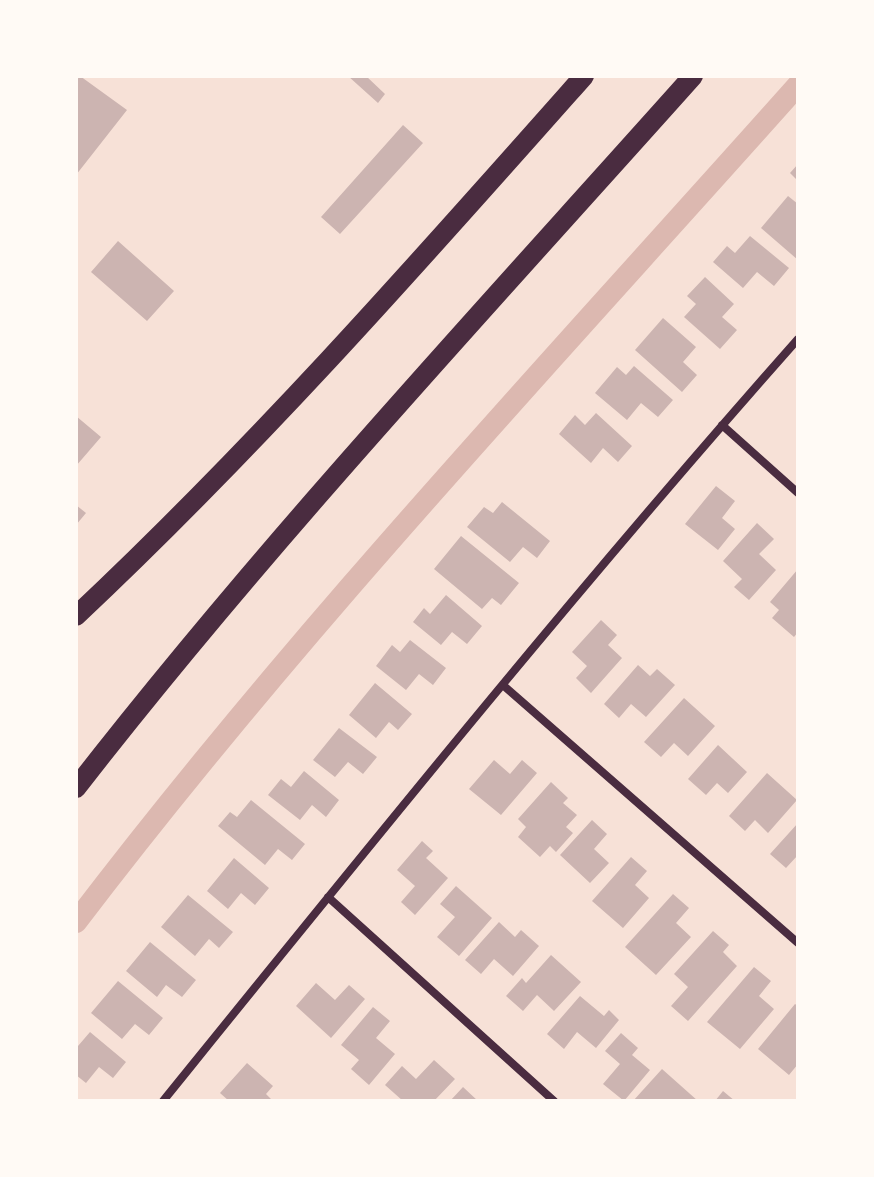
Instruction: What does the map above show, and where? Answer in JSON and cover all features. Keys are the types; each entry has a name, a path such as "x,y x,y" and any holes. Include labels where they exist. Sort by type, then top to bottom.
{"highway":[{"path":"76,616 206,491 288,406 584,76"},
{"path":"76,788 167,675 348,464 693,76"}],"street":[{"path":"163,1101 328,897 722,425 798,339"},
{"path":"722,425 798,493"},
{"path":"504,686 798,943"},
{"path":"328,897 554,1101"}],"building":[{"path":"80,76 127,110 76,175 76,81"},
{"path":"348,76 366,76 385,94 378,103"},
{"path":"403,125 423,143 340,234 321,217"},
{"path":"798,164 798,181 790,173"},
{"path":"788,196 798,204 798,260 761,228"},
{"path":"750,236 789,268 774,286 757,272 743,288 713,262 727,246 735,253"},
{"path":"118,241 174,291 147,321 91,272"},
{"path":"705,277 734,304 722,317 737,330 720,349 684,317 696,304 687,296"},
{"path":"663,318 696,347 683,362 697,375 682,392 635,350"},
{"path":"634,366 673,400 658,417 641,403 627,420 595,393 617,367 626,375"},
{"path":"596,413 632,446 618,462 603,448 591,463 559,434 575,415 585,425"},
{"path":"76,416 101,437 76,466"},
{"path":"716,486 735,501 722,518 735,529 718,550 685,524"},
{"path":"502,502 550,541 537,558 523,547 510,562 467,527 484,507 493,513"},
{"path":"76,505 86,513 76,525"},
{"path":"757,523 774,539 759,554 776,570 749,600 734,587 742,579 723,561"},
{"path":"461,536 519,583 501,605 492,598 482,609 434,569"},
{"path":"798,569 798,632 794,637 772,618 779,610 770,602"},
{"path":"446,595 482,626 467,644 452,632 441,645 413,622 424,608 430,614"},
{"path":"601,620 617,635 608,645 622,658 591,693 576,678 587,666 572,652"},
{"path":"410,640 446,668 433,685 419,674 406,690 376,666 392,645 400,652"},
{"path":"638,665 650,676 657,669 675,685 646,717 631,704 619,718 604,704"},
{"path":"375,683 412,714 398,730 389,722 376,738 349,715"},
{"path":"684,698 715,726 688,756 674,743 661,757 644,742"},
{"path":"339,728 377,757 363,774 348,762 335,777 313,760"},
{"path":"718,745 747,772 728,793 717,783 706,795 688,779"},
{"path":"494,760 510,774 522,760 537,773 501,815 469,789"},
{"path":"304,771 339,800 326,817 312,805 300,820 268,795 281,779 291,787"},
{"path":"767,773 797,800 768,833 755,820 745,831 729,816"},
{"path":"551,782 568,798 563,803 577,815 566,827 573,833 556,852 550,846 540,857 518,837 526,827 518,819"},
{"path":"251,800 305,844 292,860 278,849 265,865 218,826 230,812 237,817"},
{"path":"592,820 607,834 594,849 609,863 590,883 560,855"},
{"path":"798,823 798,855 786,868 770,854"},
{"path":"422,841 433,851 426,858 448,878 415,915 401,902 415,886 397,870"},
{"path":"631,857 647,871 635,885 649,898 623,928 592,901"},
{"path":"234,858 269,888 255,905 241,893 228,909 207,891"},
{"path":"456,886 492,918 459,956 437,937 455,917 440,904"},
{"path":"673,894 689,908 676,923 691,937 656,975 625,947"},
{"path":"188,895 233,932 219,948 209,939 195,956 161,927"},
{"path":"499,922 515,937 521,930 539,946 513,976 494,959 481,974 465,960"},
{"path":"713,931 729,945 723,952 737,966 688,1021 671,1006 688,987 674,974"},
{"path":"150,942 196,980 182,997 166,985 157,997 126,971"},
{"path":"551,955 581,982 554,1011 537,995 523,1011 506,996 522,978 526,983"},
{"path":"754,967 771,981 759,996 774,1009 740,1049 707,1022"},
{"path":"118,981 163,1018 149,1035 135,1024 122,1039 91,1013"},
{"path":"316,983 335,1000 349,985 365,999 331,1038 296,1006"},
{"path":"580,996 604,1016 609,1010 619,1020 596,1048 577,1032 564,1049 547,1034"},
{"path":"795,1004 798,1006 798,1064 789,1075 758,1049"},
{"path":"373,1007 390,1021 376,1038 395,1054 369,1085 351,1069 359,1060 341,1045"},
{"path":"90,1032 126,1062 113,1078 99,1067 86,1083 76,1075 76,1045"},
{"path":"621,1033 638,1048 632,1055 650,1070 624,1101 603,1084 620,1064 605,1051"},
{"path":"434,1060 455,1079 434,1101 403,1101 385,1085 402,1066 416,1079"},
{"path":"247,1063 273,1086 266,1094 273,1101 229,1101 220,1093"},
{"path":"662,1069 698,1101 633,1101"},
{"path":"463,1087 478,1101 450,1101"},
{"path":"723,1091 735,1101 715,1101"}],"waterway":[{"path":"76,922 248,706 338,601 798,85"}]}
